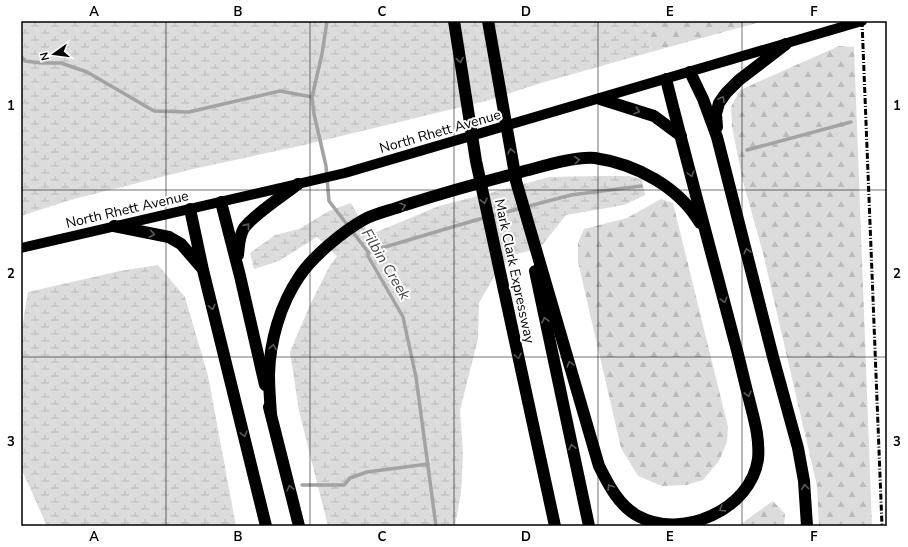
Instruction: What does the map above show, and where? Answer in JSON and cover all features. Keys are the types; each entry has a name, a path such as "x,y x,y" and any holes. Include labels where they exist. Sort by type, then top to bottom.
{"highway":[{"name":"Mark Clark Expressway","path":"454,21 476,161 555,526"},
{"name":"Mark Clark Expressway","path":"488,21 516,181 589,526"},
{"path":"717,137 716,114 719,103 726,92 739,80 786,44"},
{"path":"690,72 703,98 717,137 773,357 798,448 804,481 808,526"},
{"path":"516,181 599,466 612,491 636,516 651,522 666,525 695,522 721,511 731,503 749,482 755,470 759,443 707,234 666,79"},
{"path":"600,99 654,116 680,136"},
{"path":"271,414 269,373 272,349 282,310 300,276 315,259 336,239 366,219 440,194 557,162 594,158 618,163 640,171 658,181 678,196 694,212 707,234"},
{"path":"240,276 238,257 240,239 244,228 254,218 298,184"},
{"path":"220,202 240,276 271,414 299,526"},
{"path":"190,209 203,270 266,526"},
{"path":"114,226 169,237 180,244 203,270"},
{"path":"545,482 549,526"}],"main road":[{"name":"North Rhett Avenue","path":"21,248 345,173 862,21"}],"green space":[{"path":"21,21 647,21 651,52 541,83 486,101 304,145 193,169 70,200 21,216"},
{"path":"647,21 764,21 651,52"},
{"path":"839,46 854,47 872,526 819,526 817,486 763,253 742,178 732,126 731,107 740,90"},
{"path":"629,176 642,179 645,195 624,205 566,215 540,248 513,255 495,275 479,303 478,339 460,410 463,453 461,493 455,526 328,526 299,411 290,352 309,307 329,267 337,256 317,237 279,261 254,269 250,253 275,235 299,229 329,211 351,203 369,235 439,206 550,177"},
{"path":"661,199 673,203 728,427 727,442 719,461 703,480 686,485 662,486 638,476 621,448 578,262 578,243 584,229 627,218"},
{"path":"158,265 185,297 208,376 236,526 47,526 21,468 21,335 28,292 120,271"},
{"path":"773,501 785,514 784,526 738,526"}],"waterway":[{"name":"Filbin Creek","path":"327,21 322,54 312,97 314,114 326,166 329,201 368,252 368,256 403,317 416,377 436,526"},
{"path":"21,56 25,61 61,63 87,72 154,111 189,112 280,91 312,97"},
{"path":"747,150 851,122"},
{"path":"368,252 476,220 571,195 641,186"},
{"path":"302,485 344,485 350,478 367,472 428,464"}],"railway":[{"path":"862,21 882,526"}]}
